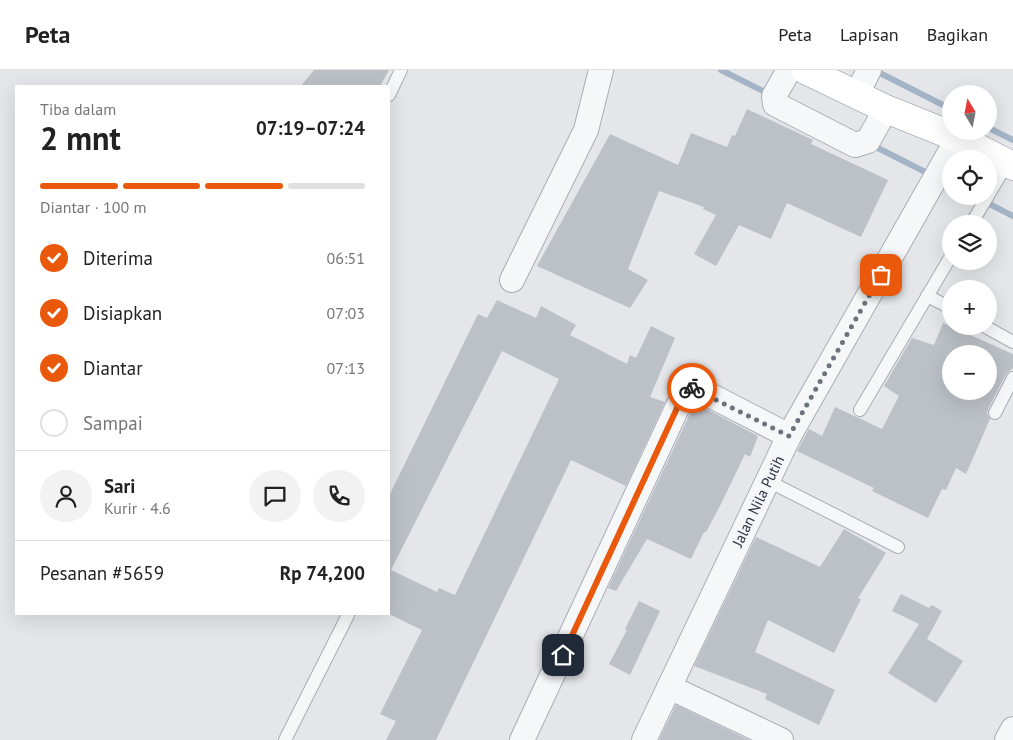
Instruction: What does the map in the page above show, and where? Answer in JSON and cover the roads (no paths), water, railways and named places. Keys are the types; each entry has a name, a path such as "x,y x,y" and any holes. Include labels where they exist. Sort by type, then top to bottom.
{"highway":[{"path":"805,70 886,109 942,132"},
{"path":"962,140 1010,165"}],"street":[{"path":"512,280 586,130 601,70"},
{"path":"789,70 774,96 775,104 854,145 868,142 886,109"},
{"path":"857,94 869,70"},
{"name":"Jalan Nila Putih","path":"644,740 789,436 957,140"},
{"path":"522,740 685,391 693,388 700,390 789,436"},
{"path":"669,687 782,740"},
{"path":"1007,740 1013,729"}],"lane":[{"path":"390,93 401,70"},
{"path":"997,183 1010,165"},
{"path":"860,410 943,270"},
{"path":"927,296 942,304"},
{"path":"997,333 1013,342"},
{"path":"995,413 1013,378"},
{"path":"768,482 898,547"},
{"path":"285,740 348,615"}],"waterway":[{"path":"721,70 771,95"},
{"path":"874,70 942,104"},
{"path":"998,132 1013,140"},
{"path":"870,144 942,180"},
{"path":"992,205 1013,216"}]}
